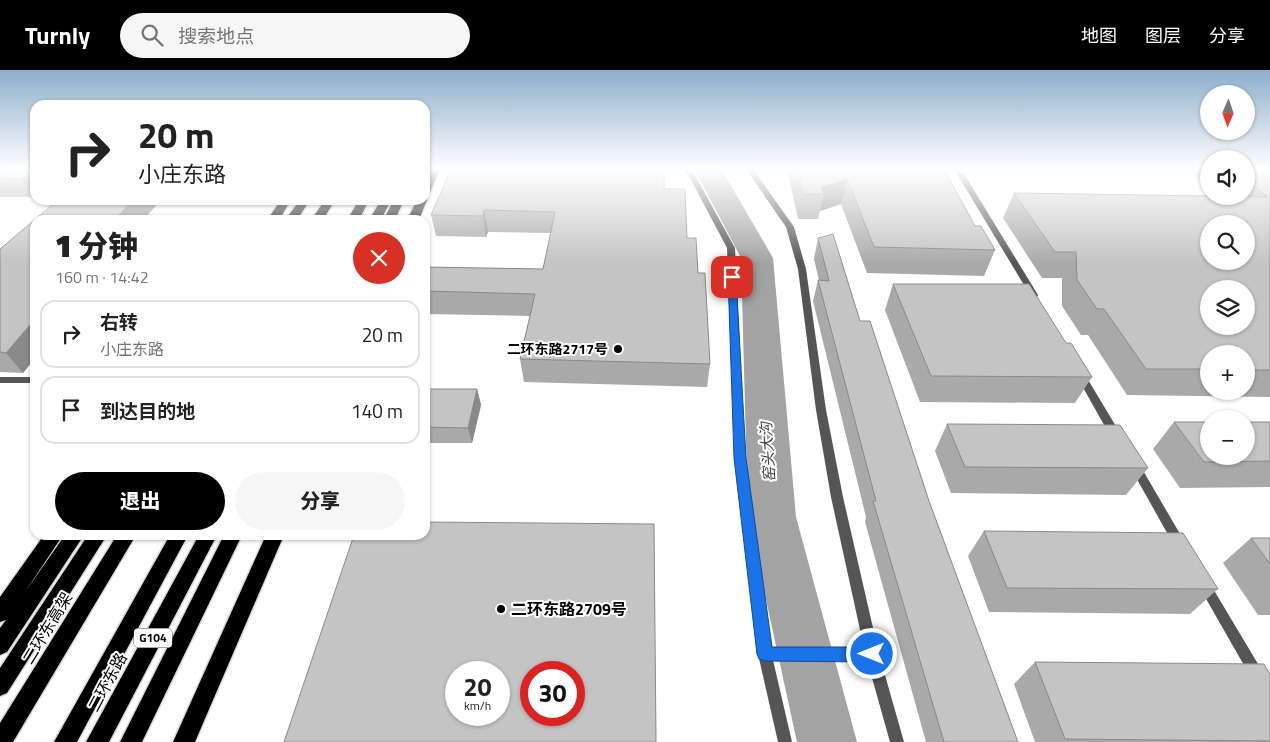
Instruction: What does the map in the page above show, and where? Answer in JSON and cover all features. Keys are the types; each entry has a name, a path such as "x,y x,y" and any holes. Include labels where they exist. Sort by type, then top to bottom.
{"highway":[{"path":"0,612 50,540"},
{"path":"0,645 72,540"},
{"path":"0,686 95,540"},
{"name":"二环东高架","path":"1,742 124,540"},
{"path":"65,742 176,540"},
{"name":"二环东路","path":"98,742 205,540"},
{"path":"132,742 232,540"},
{"path":"184,742 273,540"}],"street":[{"path":"706,200 731,248 740,458 765,654 785,742"},
{"path":"771,200 790,227 802,269 823,420 837,497 872,654 898,742"},
{"path":"976,200 1039,304"},
{"path":"1074,364 1184,552"},
{"path":"0,380 30,380"},
{"path":"1200,577 1270,697"},
{"path":"765,654 872,654"}],"building":[{"path":"437,200 685,200 687,238 696,238 698,273 705,273 710,364 520,359 535,294 430,291 430,267 543,269 555,212 484,210 483,216 431,215"},
{"path":"855,200 961,200 975,226 981,226 995,250 874,247"},
{"path":"1019,200 1200,200 1200,205 1255,205 1255,200 1270,200 1270,370 1255,370 1255,345 1200,345 1200,369 1146,369 1104,309 1097,309 1077,280 1076,252 1055,252"},
{"path":"52,205 128,205 119,215 40,215"},
{"path":"30,224 30,325 6,353 0,352 0,249"},
{"path":"833,234 860,321 870,321 929,501 1018,742 944,742 873,501 876,501 818,280 829,281 818,238"},
{"path":"893,284 1029,284 1066,343 1071,343 1092,377 931,376"},
{"path":"430,389 477,389 468,428 430,427"},
{"path":"1174,422 1200,422 1200,457"},
{"path":"1255,422 1270,422 1270,461 1255,461"},
{"path":"947,424 1120,425 1148,468 965,467"},
{"name":"二环东路2709号","path":"430,522 654,524 656,742 284,742 352,540 430,540"},
{"path":"984,531 1183,533 1218,589 1007,588"},
{"path":"1251,538 1270,538 1270,564"},
{"path":"1035,662 1264,664 1270,674 1270,741 1065,739"}],"waterway":[{"name":"窑头大沟","path":"725,200 757,258 772,517 827,742"}],"place":[{"name":"二环东路2717号","path":"618,349"},
{"name":"二环东路2709号","path":"501,609"}],"route":[{"path":"732,277 740,458 765,654 872,654"}]}
